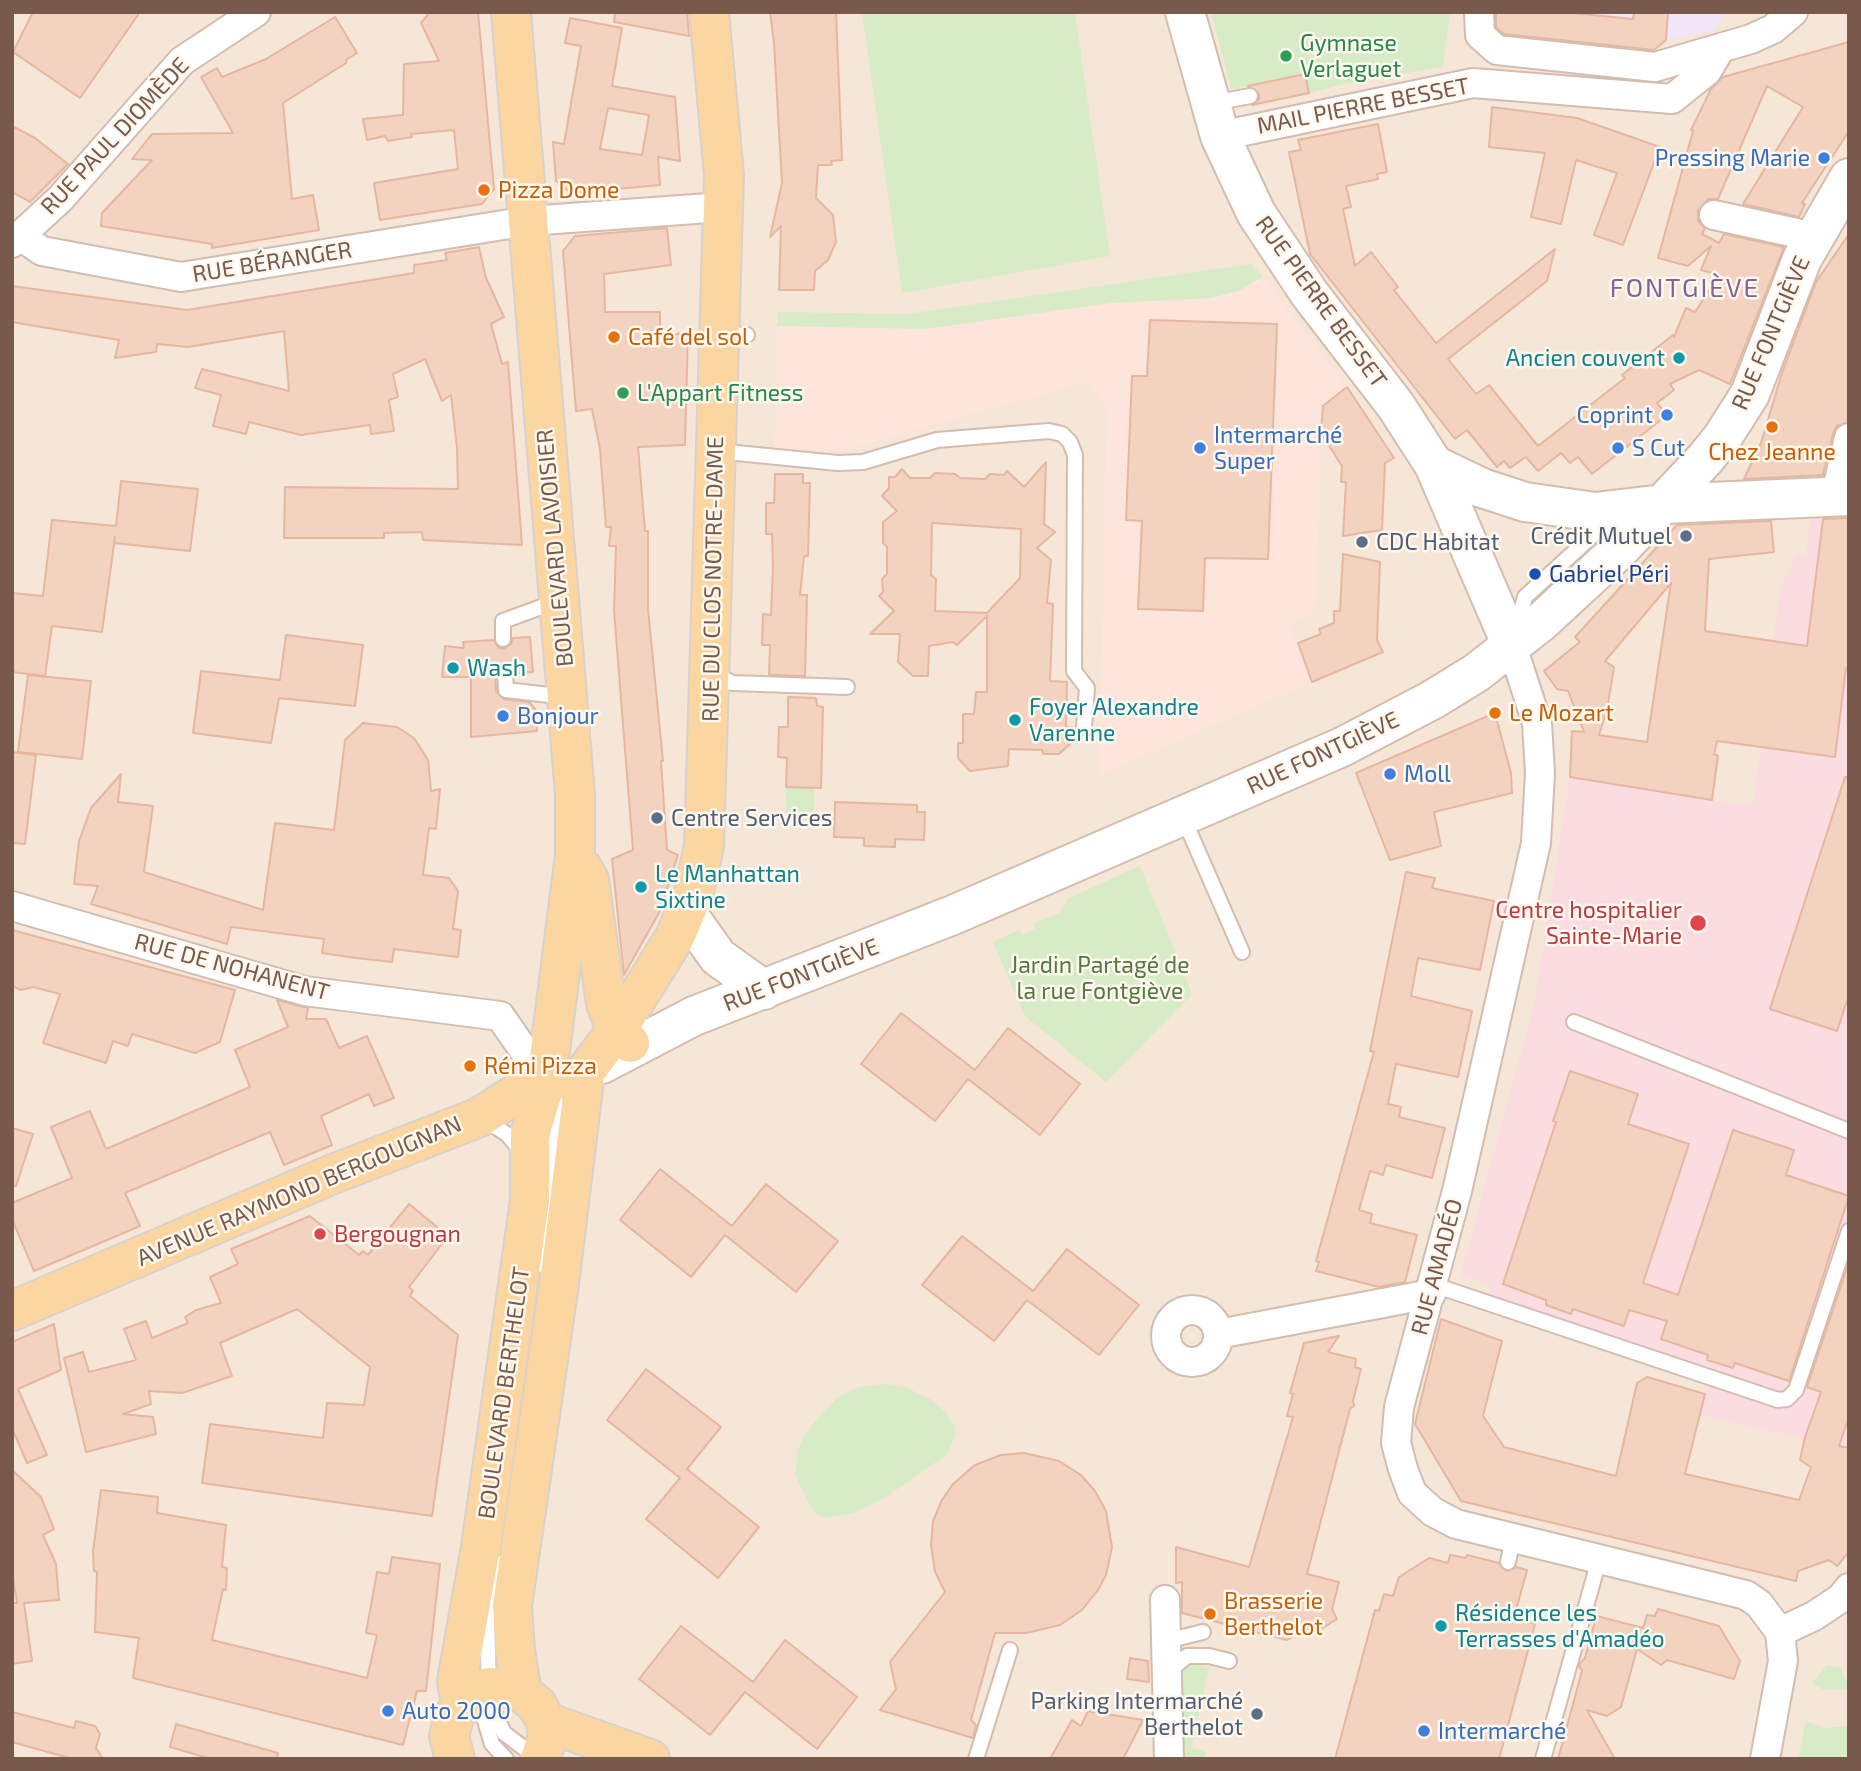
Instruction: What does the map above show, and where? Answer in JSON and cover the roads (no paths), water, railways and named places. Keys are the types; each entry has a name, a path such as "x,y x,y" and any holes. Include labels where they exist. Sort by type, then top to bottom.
{"main road":[{"name":"BOULEVARD LAVOISIER","path":"510,12 575,795 575,855 546,1082"},
{"name":"RUE DU CLOS NOTRE-DAME","path":"585,1072 626,1039 686,912 694,892 704,846 711,672 714,451 733,334 723,207 724,175 709,12"},
{"name":"RUE PIERRE BESSET","path":"1185,12 1215,120 1255,213 1309,293 1396,406 1434,465 1512,646"},
{"name":"RUE FONTGIÈVE","path":"626,1039 764,990 953,915 1383,726 1474,675 1512,646 1619,550 1705,459 1750,394 1802,259 1848,180"},
{"path":"1434,465 1482,488 1525,502 1595,512 1663,504 1843,491"},
{"path":"575,855 589,880 601,981 626,1039"},
{"path":"686,912 718,957 764,990"},
{"name":"AVENUE RAYMOND BERGOUGNAN","path":"12,1311 333,1174 480,1117 525,1088 585,1072"},
{"name":"BOULEVARD BERTHELOT","path":"546,1082 532,1123 543,1150 530,1200 515,1322 457,1681 487,1694 514,1650 512,1606 558,1297 585,1072"},
{"path":"455,1759 451,1748 451,1725 487,1694 537,1705 541,1747 650,1759"}],"street":[{"name":"RUE PAUL DIOMÈDE","path":"16,239 60,199 182,61 256,12"},
{"path":"1479,12 1477,25 1492,46"},
{"path":"1473,83 1475,59 1492,46 1656,67 1720,49 1773,29 1793,12"},
{"name":"MAIL PIERRE BESSET","path":"1215,120 1473,83 1672,99 1707,71 1720,49"},
{"name":"RUE BÉRANGER","path":"16,239 42,251 181,277 528,220 723,207"},
{"path":"1714,215 1796,233"},
{"path":"1843,491 1849,438"},
{"name":"RUE AMADÉO","path":"1512,646 1537,723 1540,773 1536,843 1489,1058 1431,1294 1399,1407 1396,1443 1402,1469 1412,1493 1433,1512 1511,1550 1599,1560 1746,1595 1759,1604 1780,1632"},
{"name":"RUE DE NOHANENT","path":"12,906 304,991 500,1016 546,1082"},
{"path":"1218,1334 1431,1294"},
{"path":"1765,1759 1783,1661 1780,1632 1814,1616 1841,1598 1849,1588"},
{"path":"1165,1600 1170,1759"}],"lane":[{"path":"1215,120 1250,96"},
{"path":"714,451 838,463 863,462 937,440 1049,431 1062,434 1070,442 1075,455 1074,671 1087,688 1084,726"},
{"path":"1843,491 1849,455"},
{"path":"503,639 503,621 560,600"},
{"path":"711,672 732,683 847,687"},
{"path":"505,674 506,690 567,697"},
{"path":"1182,815 1242,953"},
{"path":"1574,1022 1849,1131"},
{"path":"506,1759 492,1744 487,1694 487,1622 492,1592 512,1538 545,1296 543,1150 585,1072"},
{"path":"480,1117 508,1135 543,1150"},
{"path":"1431,1294 1446,1289 1778,1400 1787,1399 1796,1390 1849,1231"},
{"path":"1543,1759 1599,1560"},
{"path":"1166,1641 1203,1632"},
{"path":"976,1759 1010,1650"},
{"path":"1168,1699 1173,1668 1188,1656 1209,1656 1229,1661"}],"place":[{"name":"Gymnase Verlaguet","path":"1286,56"},
{"name":"Pressing Marie","path":"1824,158"},
{"name":"Pizza Dome","path":"484,190"},
{"name":"Café del sol","path":"614,337"},
{"name":"Ancien couvent","path":"1679,358"},
{"name":"L'Appart Fitness","path":"623,393"},
{"name":"Coprint","path":"1667,415"},
{"name":"Chez Jeanne","path":"1772,427"},
{"name":"Intermarché Super","path":"1200,448"},
{"name":"S Cut","path":"1618,448"},
{"name":"Crédit Mutuel","path":"1686,536"},
{"name":"CDC Habitat","path":"1362,542"},
{"name":"Gabriel Péri","path":"1535,574"},
{"name":"Wash","path":"453,668"},
{"name":"Le Mozart","path":"1495,713"},
{"name":"Bonjour","path":"503,716"},
{"name":"Foyer Alexandre Varenne","path":"1015,720"},
{"name":"Moll","path":"1390,774"},
{"name":"Centre Services","path":"657,818"},
{"name":"Le Manhattan Sixtine","path":"641,887"},
{"name":"Centre hospitalier Sainte-Marie","path":"1698,923"},
{"name":"Rémi Pizza","path":"470,1066"},
{"name":"Bergougnan","path":"320,1234"},
{"name":"Brasserie Berthelot","path":"1210,1614"},
{"name":"Résidence les Terrasses d'Amadéo","path":"1441,1626"},
{"name":"Auto 2000","path":"388,1711"},
{"name":"Parking Intermarché Berthelot","path":"1257,1714"},
{"name":"Intermarché","path":"1424,1731"}],"district":[{"name":"FONTGIÈVE","path":"1685,288"}],"park label":[{"name":"Jardin Partagé de la rue Fontgiève","path":"1100,978"}]}
